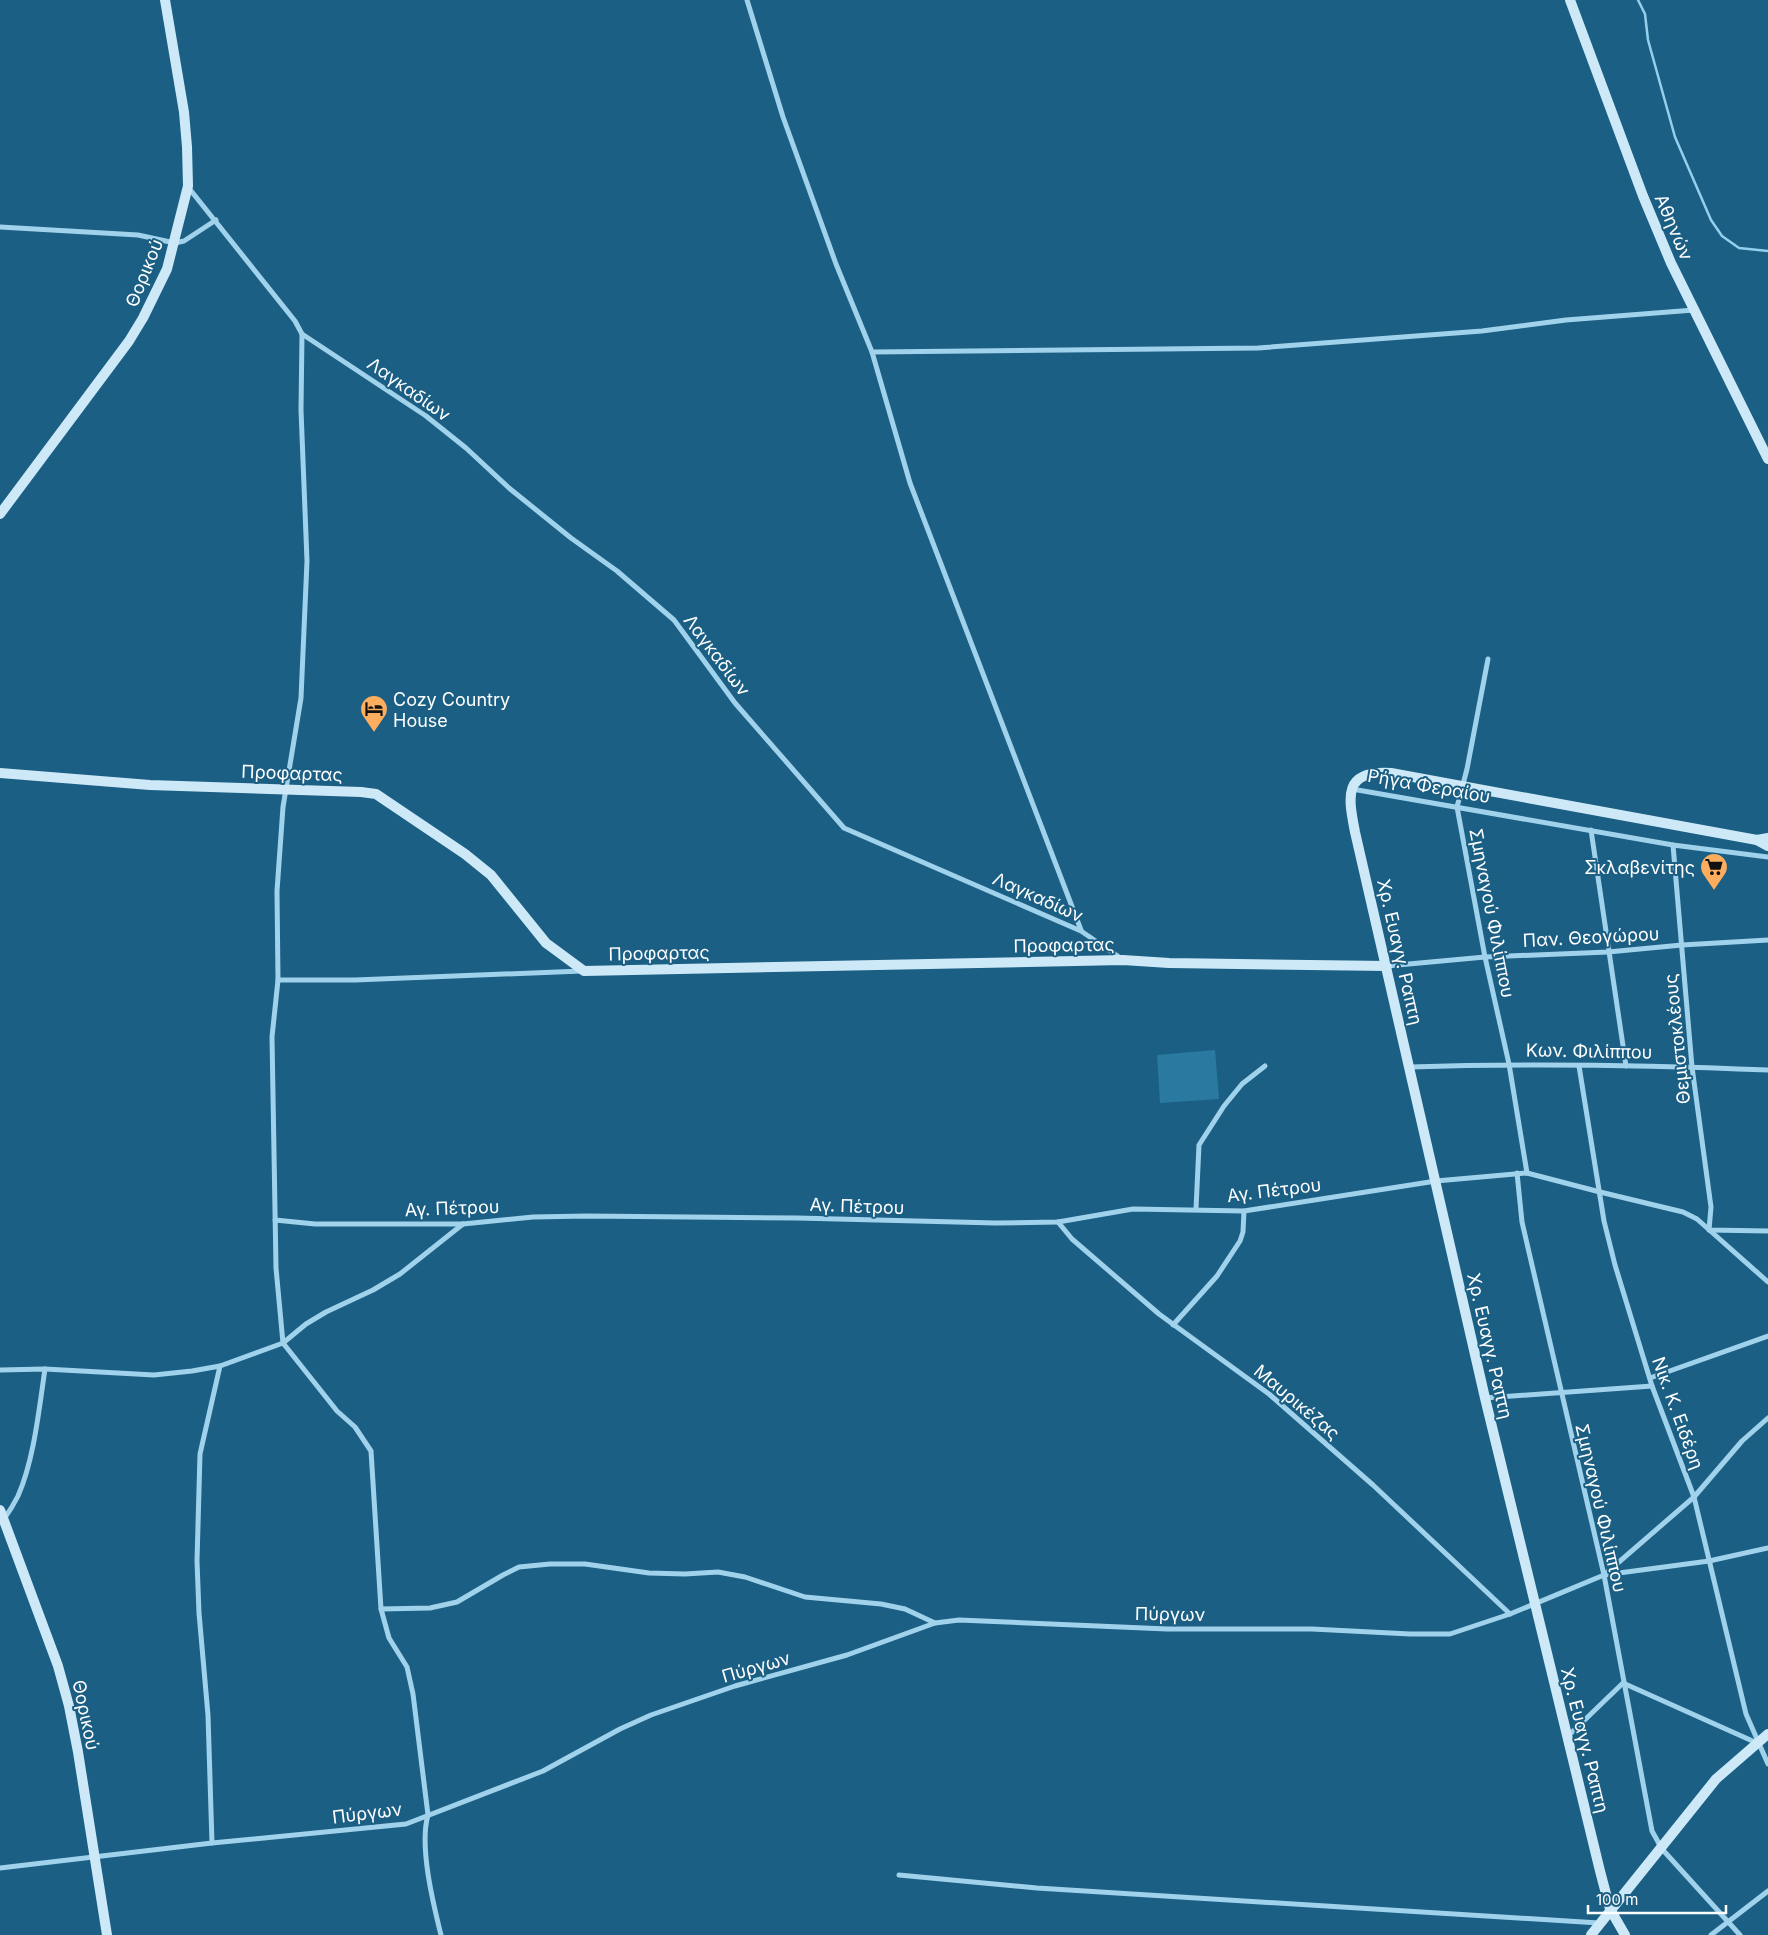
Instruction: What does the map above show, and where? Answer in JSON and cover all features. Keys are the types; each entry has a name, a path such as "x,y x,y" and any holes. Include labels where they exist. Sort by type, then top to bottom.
{"street":[{"name":"Θορικού","path":"0,514 129,341 167,269 175,244 188,186 184,112 165,0"},
{"path":"747,0 783,117 836,264 872,352 910,483 1082,931"},
{"name":"Αθηνών","path":"1570,0 1643,196 1671,263 1768,459"},
{"path":"188,186 295,321 302,334 301,410 307,561 306,604 301,698 286,790 277,891 278,980 272,1037 276,1268 283,1343 336,1411 354,1427 371,1451 381,1609 389,1638 407,1667 413,1694 428,1815 425,1828 428,1869 441,1935"},
{"path":"0,227 138,235 175,244 184,241 216,220"},
{"path":"872,352 1258,348 1482,331 1566,320 1694,310"},
{"name":"Λαγκαδίων","path":"302,334 426,416 466,448 509,488 571,538 617,571 674,620 735,703 844,828 1082,931 1124,960"},
{"name":"Σμηναγού Φιλίππου","path":"1488,660 1457,807 1485,957 1509,1064 1527,1172"},
{"name":"Ρήγα Φεραίου","path":"1768,846 1763,839 1391,773 1376,772 1360,776 1352,789 1672,845 1768,857"},
{"name":"Προφαρτας","path":"0,773 150,785 376,794 465,854 491,875 546,943 584,970 1124,960 1169,963 1387,966"},
{"name":"Χρ. Ευαγγ. Ραπτη","path":"1352,789 1350,806 1355,832 1485,1398 1610,1909 1625,1935"},
{"path":"1591,830 1626,1066"},
{"path":"1754,854 1763,839"},
{"name":"Θεμιστοκλέους","path":"1672,845 1692,1067 1711,1207 1710,1230"},
{"name":"Παν. Θεογώρου","path":"1387,966 1485,957 1608,952 1768,940"},
{"path":"278,980 355,980 584,970"},
{"name":"Κων. Φιλίππου","path":"1410,1067 1509,1064 1768,1070"},
{"path":"1196,1209 1199,1145 1224,1106 1242,1084 1265,1066"},
{"name":"Νικ. Κ. Ειδέρη","path":"1579,1066 1604,1221 1615,1265 1652,1386 1694,1497 1746,1714 1757,1743 1768,1764"},
{"path":"1527,1172 1683,1212 1698,1219 1768,1282"},
{"name":"Αγ. Πέτρου","path":"275,1220 315,1224 463,1224 534,1217 587,1216 797,1218 986,1223 1058,1222 1133,1209 1244,1211 1436,1181 1527,1172"},
{"name":"Σμηναγού Φιλίππου","path":"1517,1173 1522,1222 1604,1575 1652,1831 1662,1848 1740,1935"},
{"path":"1173,1325 1217,1276 1240,1241 1243,1232 1244,1211"},
{"name":"Μαυρικέζας","path":"1058,1222 1072,1239 1173,1325 1269,1394 1373,1485 1510,1614"},
{"path":"0,1370 45,1369 154,1375 220,1366 283,1343 306,1324 326,1312 373,1290 400,1274 463,1224"},
{"path":"1710,1230 1768,1231"},
{"path":"1650,1378 1768,1336"},
{"path":"212,1843 208,1715 199,1614 198,1552 200,1454 220,1366"},
{"path":"1,1518 18,1496 27,1469 45,1369"},
{"path":"1485,1398 1652,1386"},
{"path":"1604,1575 1694,1497 1742,1441 1768,1419"},
{"name":"Θορικού","path":"1,1518 58,1666 78,1752 107,1935"},
{"path":"1604,1575 1710,1561 1768,1548"},
{"path":"381,1609 430,1608 457,1602 520,1567 550,1564 584,1564 650,1573 685,1574 718,1572 745,1577 804,1597 881,1604 905,1609 935,1623"},
{"name":"Πύργων","path":"0,1868 212,1843 406,1824 543,1771 620,1729 651,1715 735,1686 847,1655 935,1623 959,1620 1168,1629 1312,1629 1450,1634 1510,1614 1535,1602 1604,1575"},
{"path":"1568,1736 1623,1683 1757,1743"},
{"path":"1590,1935 1716,1779 1768,1734"},
{"path":"899,1875 1037,1888 1600,1923"},
{"path":"1711,1935 1768,1891"}],"shaded area":[{"path":"1215,1050 1219,1099 1160,1103 1157,1055"}],"waterway":[{"path":"1638,0 1645,14 1648,40 1675,137 1711,220 1722,236 1739,248 1768,251"}],"place":[{"name":"Cozy Country House","path":"374,733"},
{"name":"Σκλαβενίτης","path":"1714,891"}]}
